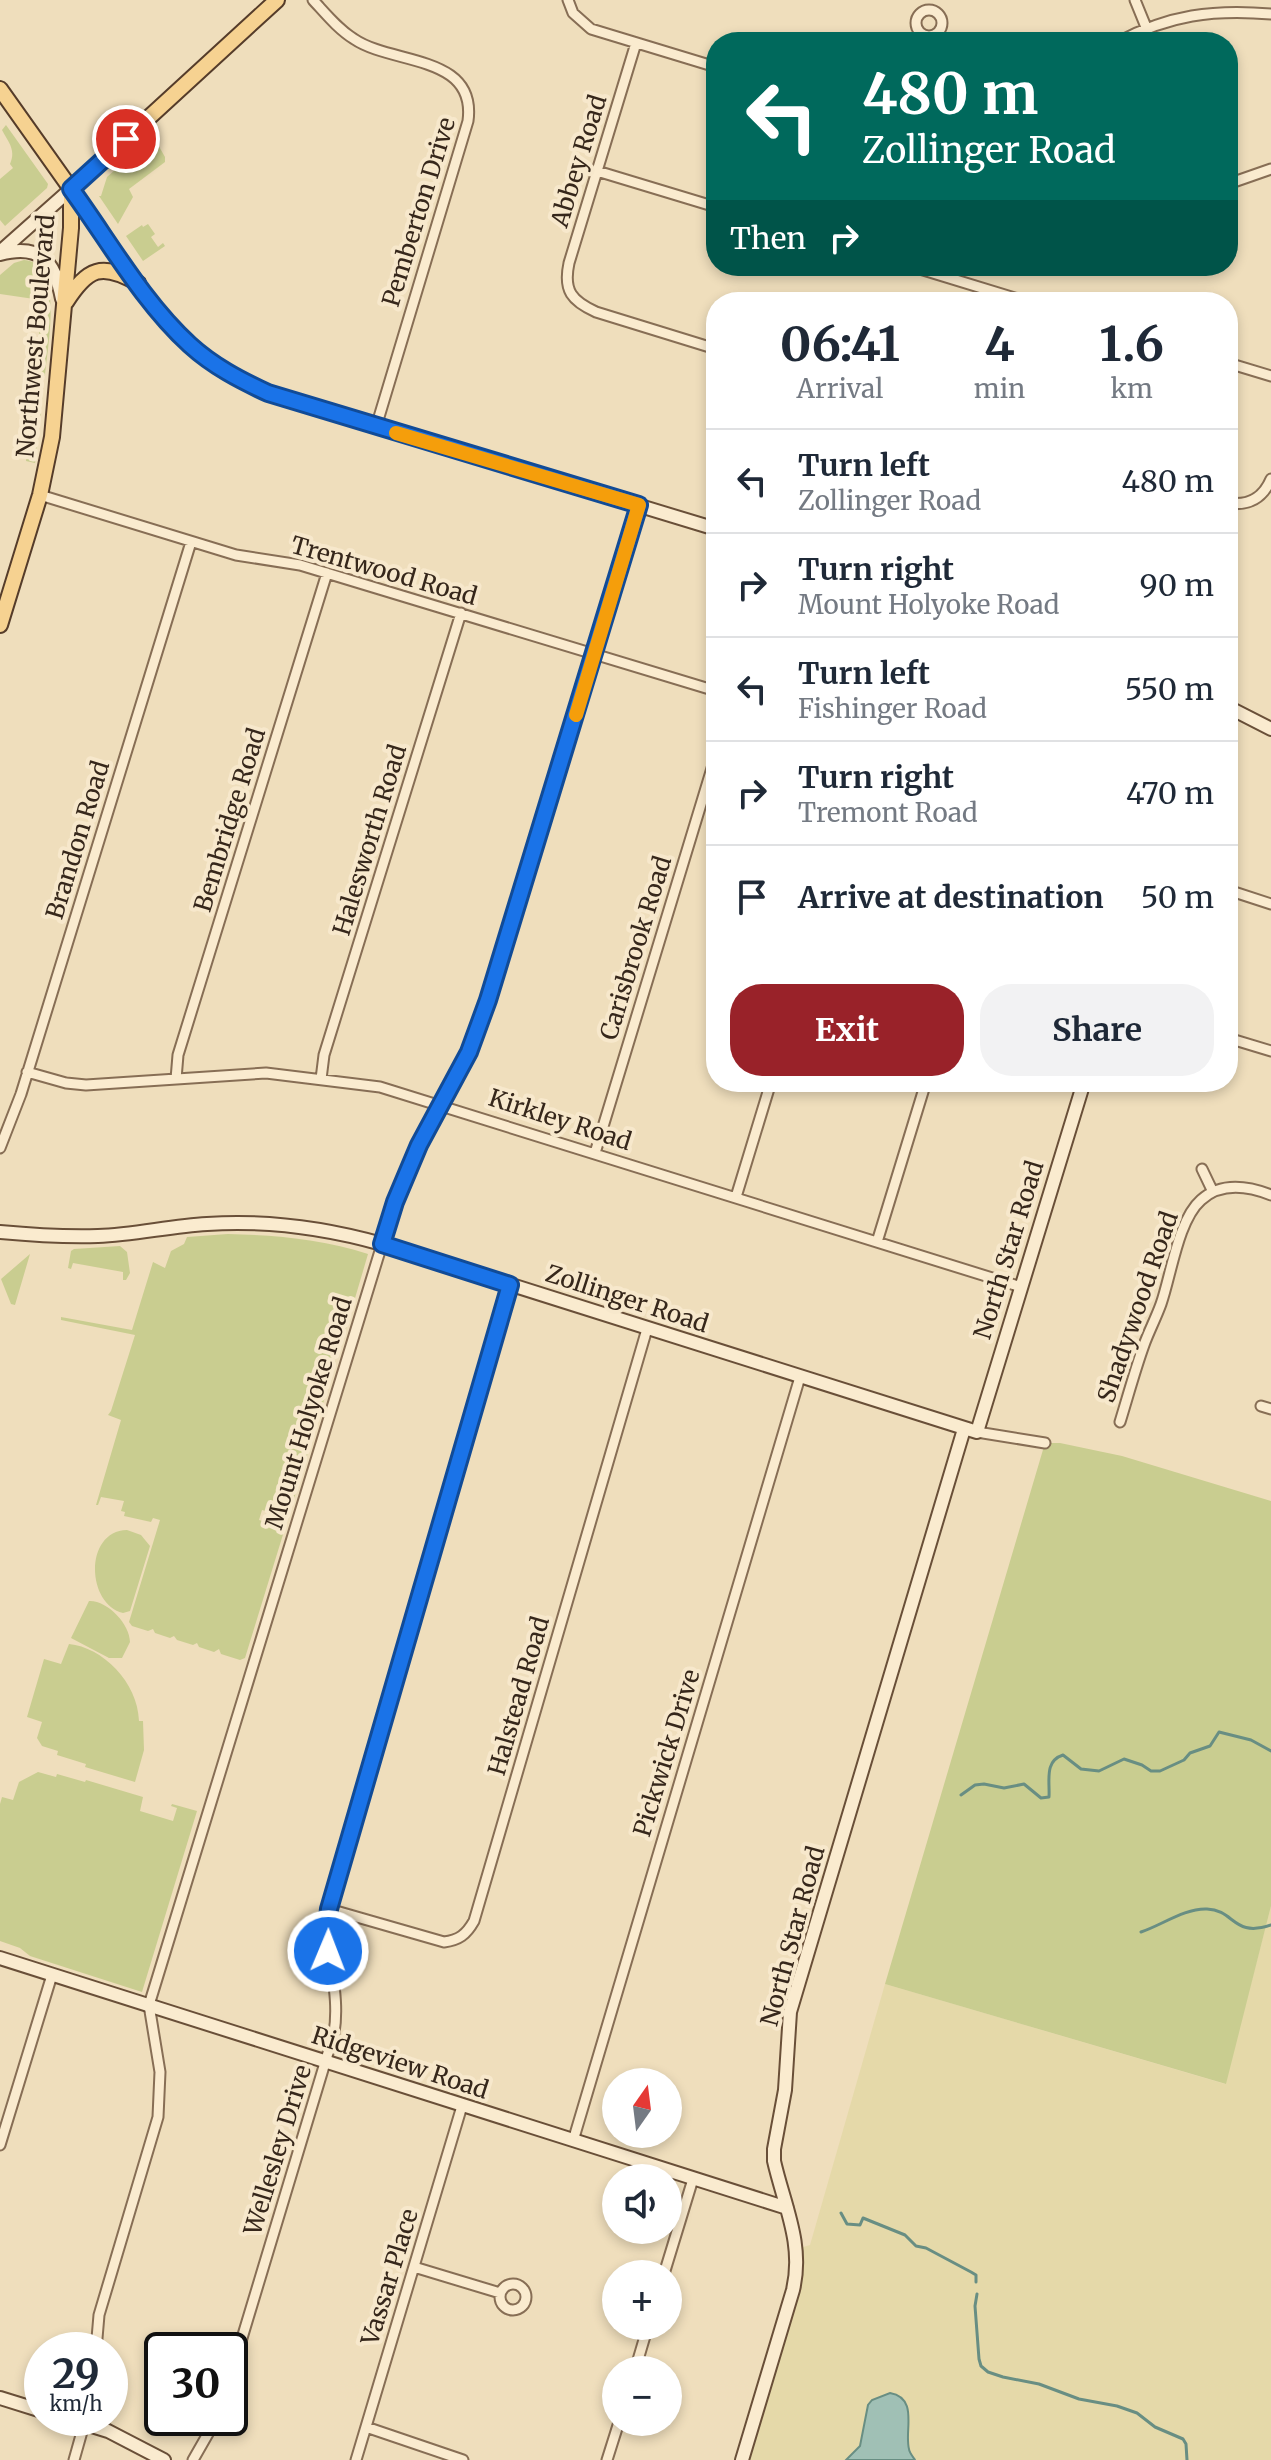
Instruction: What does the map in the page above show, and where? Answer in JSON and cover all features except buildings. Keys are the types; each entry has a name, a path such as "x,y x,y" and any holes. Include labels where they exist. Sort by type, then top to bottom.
{"main road":[{"path":"0,89 71,189 277,0"},
{"name":"Northwest Boulevard","path":"0,625 40,495 53,424 71,228 71,189"},
{"path":"63,306 80,282 99,270 115,271 138,283"}],"street":[{"name":"Pemberton Drive","path":"313,0 355,40 454,76 470,107 376,427"},
{"path":"568,0 573,13 591,29 706,64"},
{"path":"1135,0 1146,27"},
{"path":"1137,32 1198,14 1241,11 1271,14"},
{"name":"Abbey Road","path":"636,43 569,263 566,277 569,291 580,305 596,312 706,346"},
{"path":"1238,181 1271,169"},
{"path":"597,171 706,204"},
{"path":"0,253 71,189 168,323 217,366 268,393 706,526"},
{"path":"0,253 28,251 45,258 56,274 63,306"},
{"path":"943,276 995,292"},
{"path":"1238,366 1271,376"},
{"path":"1238,504 1253,500 1264,492 1271,479"},
{"name":"Trentwood Road","path":"40,495 236,555 300,565 706,688"},
{"name":"Mount Holyoke Road","path":"98,2332 99,2315 158,2117 160,2072 149,2005 395,1202 419,1145 469,1052 488,1000 639,505"},
{"name":"Brandon Road","path":"0,1148 27,1072 191,542"},
{"name":"Bembridge Road","path":"176,1079 178,1055 327,573"},
{"name":"Halesworth Road","path":"321,1079 324,1055 461,613"},
{"path":"1238,712 1271,729"},
{"name":"Carisbrook Road","path":"595,1153 706,788"},
{"path":"1238,893 1271,904"},
{"path":"1238,1041 1271,1051"},
{"name":"Kirkley Road","path":"27,1072 86,1085 266,1073 380,1087 1021,1287"},
{"path":"736,1197 768,1092"},
{"path":"877,1242 923,1092"},
{"name":"North Star Road","path":"742,2460 796,2278 797,2249 777,2175 774,2149 786,2082 790,2012 971,1430 1021,1287 1081,1092"},
{"path":"1202,1169 1213,1192 1238,1187 1271,1195"},
{"name":"Shadywood Road","path":"1120,1422 1181,1236 1193,1208 1213,1192"},
{"name":"Zollinger Road","path":"0,1232 98,1236 205,1224 263,1223 310,1229 382,1244 971,1430 1045,1443"},
{"name":"Wellesley Drive","path":"244,2332 337,2015 326,1934 329,1909 510,1285"},
{"name":"Halstead Road","path":"329,1909 444,1942 457,1940 468,1933 647,1329"},
{"name":"Pickwick Drive","path":"573,2141 800,1377"},
{"name":"Ridgeview Road","path":"0,1958 787,2208"},
{"path":"0,2145 52,1975"},
{"name":"Vassar Place","path":"356,2460 462,2106"},
{"path":"668,2260 693,2179"},
{"path":"414,2267 500,2293"},
{"path":"0,2398 24,2405"},
{"path":"366,2427 463,2460"},
{"path":"74,2460 81,2436"},
{"path":"118,2436 164,2460"},
{"path":"193,2460 207,2436"},
{"path":"607,2460 615,2436"}],"shaded area":[{"path":"1271,1906 1271,2460 742,2460 793,2290 797,2249 810,2245 885,1984 1225,2084"}],"green space":[{"path":"6,125 48,184 5,226 0,220 0,179 13,168 10,164 11,147 2,130"},
{"path":"153,136 165,162 129,189 133,197 118,224 99,196 107,177"},
{"path":"148,224 155,234 151,237 158,247 163,243 165,246 143,261 126,236"},
{"path":"24,260 37,264 45,275 49,290 51,308 45,376 31,375 29,372 37,372 41,300 0,294 0,275 14,263"},
{"path":"33,393 43,394 35,463 26,461 29,396"},
{"path":"228,1234 299,1239 368,1254 292,1505 277,1501 273,1513 262,1510 259,1520 285,1528 245,1658 240,1660 221,1654 219,1649 214,1652 199,1647 197,1643 193,1645 174,1636 170,1638 155,1633 153,1629 148,1631 132,1626 129,1622 160,1520 153,1518 151,1522 124,1516 125,1512 121,1511 124,1501 101,1497 96,1505 121,1420 108,1415 135,1335 61,1320 61,1317 132,1330 153,1262 165,1268 171,1251 184,1244 187,1237"},
{"path":"120,1246 127,1252 130,1273 126,1280 123,1280 123,1272 73,1263 71,1269 68,1268 74,1249"},
{"path":"30,1254 15,1305 11,1304 1,1279"},
{"path":"1045,1443 1060,1443 1122,1456 1271,1501 1271,1906 1226,2084 885,1984"},
{"path":"127,1530 141,1535 150,1546 130,1611 123,1613 111,1607 102,1596 95,1568 103,1542 113,1533"},
{"path":"89,1601 103,1604 122,1621 130,1642 122,1658 109,1658 71,1638"},
{"path":"69,1644 105,1659 125,1680 132,1693 139,1721 143,1721 144,1750 135,1782 57,1755 58,1751 42,1746 37,1738 42,1722 27,1717 44,1659 61,1664"},
{"path":"38,1772 86,1780 143,1797 140,1811 173,1821 177,1808 172,1804 197,1811 142,1992 30,1956 20,1948 0,1941 0,1804 2,1797 13,1800 19,1782"}],"water":[{"path":"890,2393 899,2396 907,2408 909,2450 915,2460 846,2460 860,2446 868,2405 872,2400"}],"waterway":[{"path":"961,1795 975,1785 1004,1788 1024,1784 1041,1798 1049,1797 1050,1767 1063,1755 1081,1769 1099,1771 1124,1759 1151,1771 1160,1771 1184,1760 1190,1753 1210,1746 1219,1732 1251,1740 1271,1751"},
{"path":"1141,1932 1199,1909 1216,1911 1249,1928 1271,1925"},
{"path":"841,2213 847,2224 860,2225 863,2218 905,2235 916,2246 926,2248 976,2275 976,2282"},
{"path":"977,2294 979,2359 988,2372 1137,2413 1155,2427 1183,2439 1187,2460"}],"slow traffic":[{"path":"396,433 639,505 576,715"}],"route":[{"path":"126,139 71,189 168,323 217,366 268,393 639,505 488,1000 469,1052 419,1145 395,1202 382,1244 510,1285 329,1909 326,1934 328,1951"}]}
